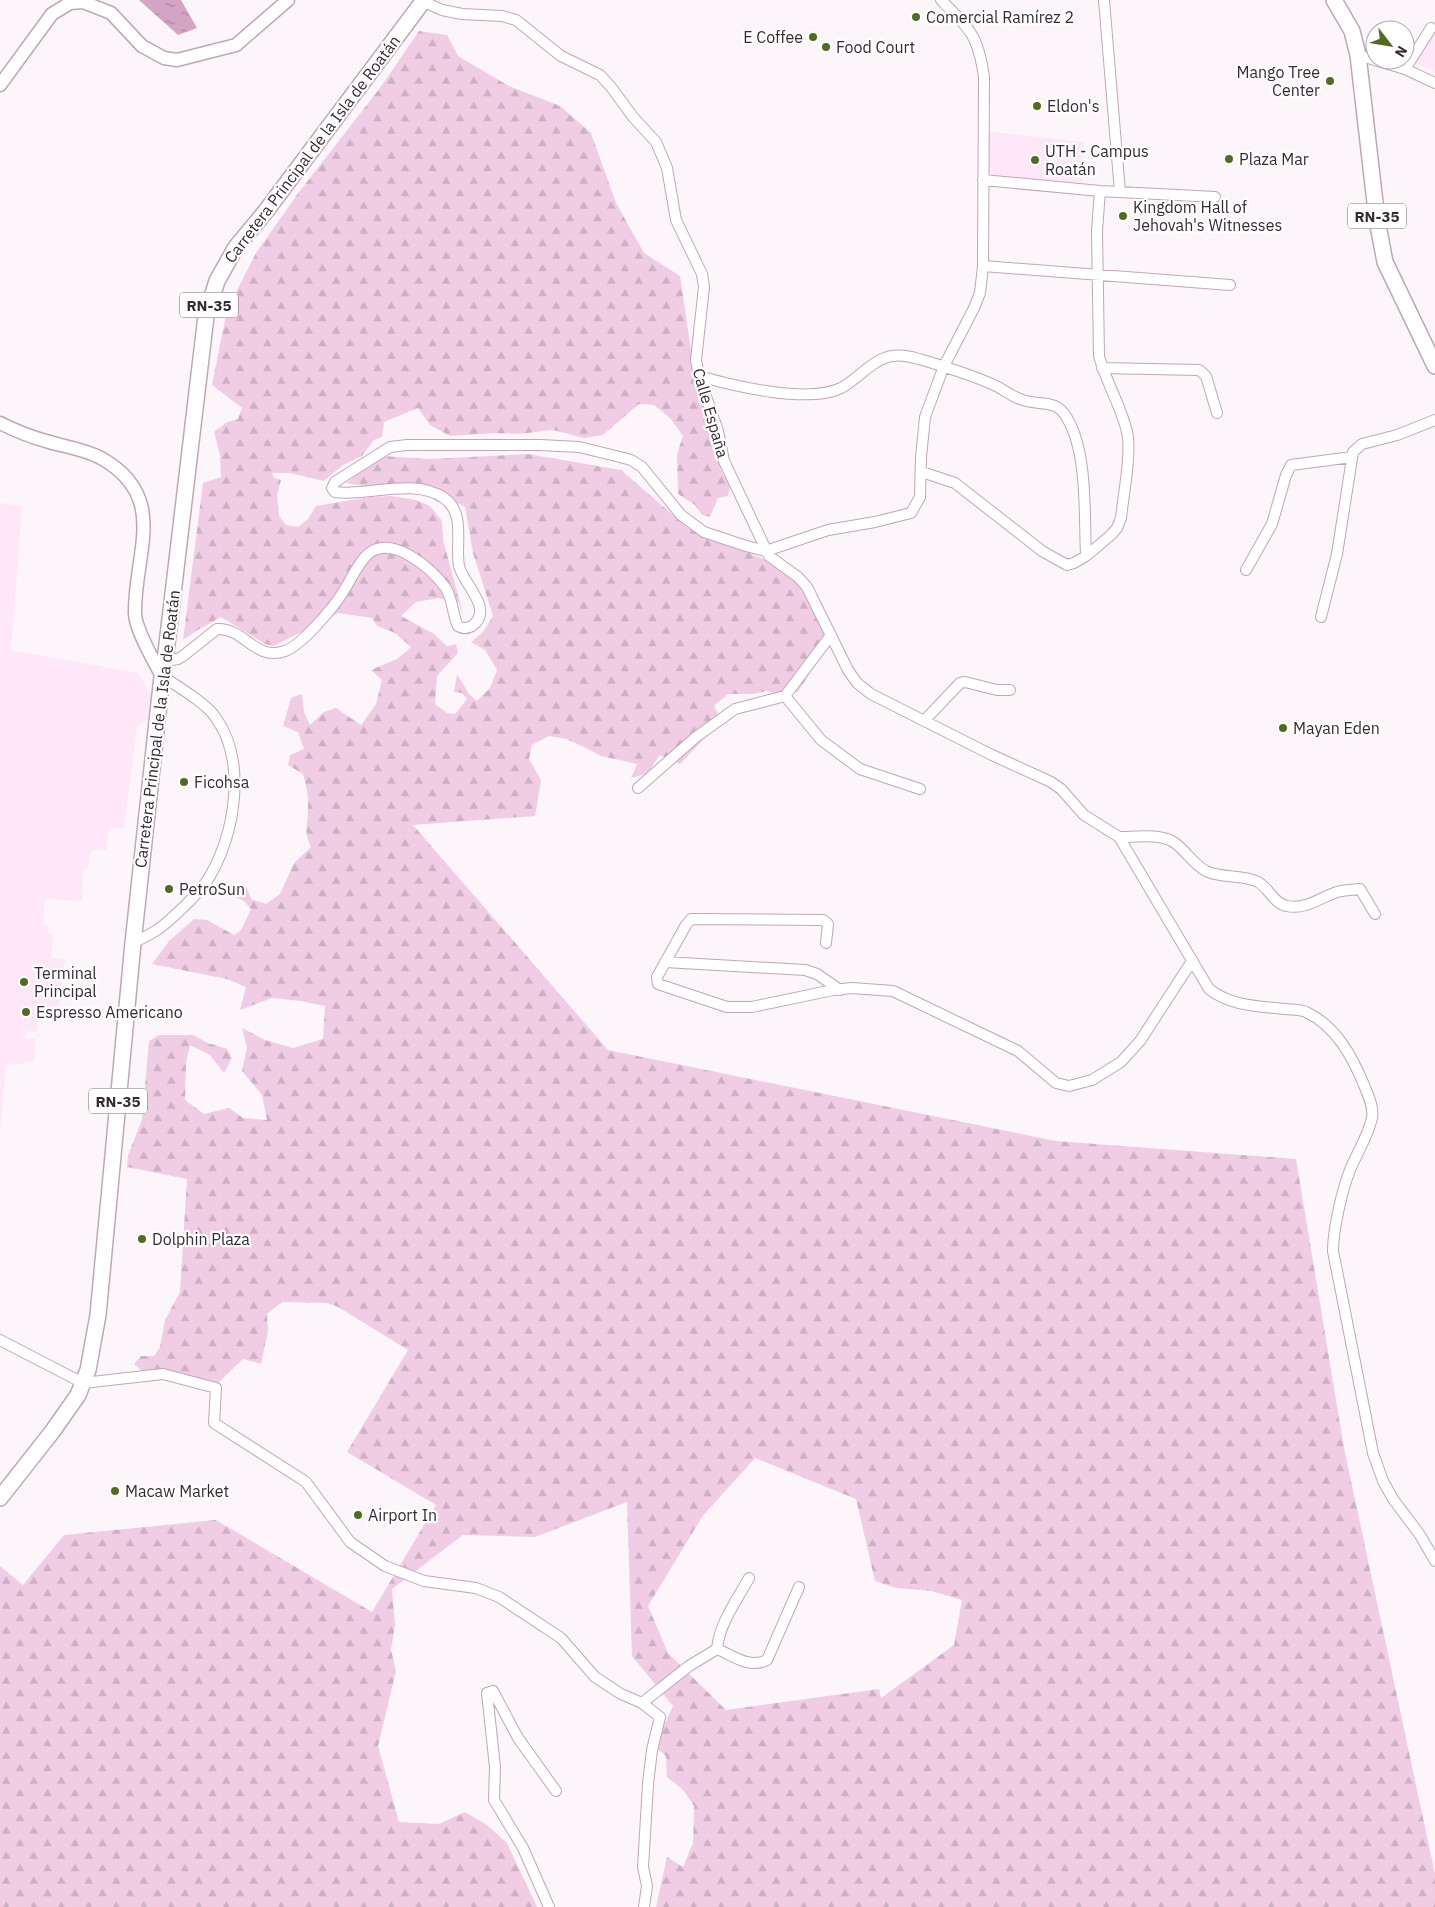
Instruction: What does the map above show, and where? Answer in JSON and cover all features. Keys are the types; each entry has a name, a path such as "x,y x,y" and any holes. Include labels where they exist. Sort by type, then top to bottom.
{"main road":[{"name":"RN-35","path":"1334,0 1352,31 1358,55 1377,220 1385,262 1435,366"},
{"name":"Carretera Principal de la Isla de Roatán","path":"0,1498 52,1432 78,1395 88,1370 98,1315 133,943 206,316 217,281 236,247 266,211 423,1"}],"street":[{"path":"0,85 52,14 70,3 83,2 111,13 142,46 164,58 177,60 236,45 288,0"},
{"path":"164,669 216,629 231,631 263,652 274,654 295,646 327,614 362,561 369,553 378,550 388,549 410,554 428,568 445,587 449,594 458,626 462,629 475,624 481,614 480,606 460,569 457,520 453,507 443,498 428,492 410,489 386,488 342,494 335,492 332,488 335,482 390,447 407,445 540,445 579,447 631,460 642,467 681,514 704,532 766,551 828,530 875,522 911,513 920,497 925,417 944,366 978,300 982,266 984,77 981,54 977,42 967,27 941,0"},
{"path":"1104,0 1120,192"},
{"name":"Calle España","path":"423,1 442,10 462,14 502,16 516,20 560,56 600,75 633,117 656,142 667,168 676,220 702,274 704,287 696,360 699,376 718,431 724,461 766,551"},
{"path":"1415,54 1431,28"},
{"path":"1358,55 1365,57"},
{"path":"1405,70 1435,83"},
{"path":"983,180 1100,191 1215,197"},
{"path":"922,472 955,483 1042,551 1067,564 1074,563 1086,556 1117,528 1120,518 1129,445 1128,432 1099,356 1097,231 1100,191"},
{"path":"982,266 1230,285"},
{"path":"699,376 734,386 798,394 824,394 841,388 890,356 903,355 944,366 978,378 1021,400 1056,406 1063,411 1080,447 1086,556"},
{"path":"1102,368 1199,370 1206,376 1217,413"},
{"path":"1321,617 1337,554 1354,452 1362,444 1397,435 1435,420"},
{"path":"0,423 46,441 77,448 101,459 120,473 136,490 143,510 145,534 135,615 144,641 164,669 215,716 227,737 233,759 235,800 226,840 209,878 184,906 157,930 133,943"},
{"path":"1246,570 1272,524 1286,475 1291,465 1352,457"},
{"path":"766,551 774,562 798,577 807,587 848,670 857,683 871,694 924,721 1052,782 1062,789 1084,815 1119,837 1209,989 1218,996 1233,1002 1251,1006 1305,1011 1329,1028 1344,1045 1354,1061 1370,1098 1372,1115 1369,1129 1349,1172 1333,1235 1333,1251 1373,1453 1383,1481 1393,1499 1420,1535 1435,1561"},
{"path":"638,788 696,737 736,709 785,696 831,635"},
{"path":"924,721 960,683 965,682 997,690 1010,690"},
{"path":"785,696 820,740 860,769 920,789"},
{"path":"1119,837 1159,838 1174,842 1205,871 1218,875 1249,879 1260,884 1275,900 1284,906 1296,908 1339,892 1360,889 1376,914"},
{"path":"826,943 828,924 823,920 691,918 657,977 658,984 726,1007 752,1007 852,988 893,990 1018,1051 1056,1083 1069,1086 1092,1080 1121,1062 1140,1042 1192,961"},
{"path":"665,962 805,970 816,974 840,990"},
{"path":"0,1340 83,1383 163,1374 216,1388 214,1422 306,1482 350,1542 385,1566 424,1581 476,1588 499,1597 561,1638 595,1677 621,1694 642,1703 660,1717 652,1750 647,1804 642,1867 647,1886 644,1907"},
{"path":"642,1703 689,1666 716,1649 728,1615 749,1578"},
{"path":"716,1649 748,1664 758,1664 767,1660 799,1588"},
{"path":"549,1907 523,1848 494,1800 495,1767 487,1693 493,1691 518,1738 556,1791"}],"shaded area":[{"path":"1435,23 1435,72 1415,63 1415,58"},
{"name":"UTH - Campus Roatán","path":"987,131 1083,142 1082,183 986,177"},
{"path":"0,503 22,506 11,650 138,673 152,696 153,714 137,728 124,828 109,828 106,850 91,850 88,870 83,870 82,902 45,898 43,925 49,926 48,933 53,934 51,958 65,960 59,1008 45,1006 45,1009 40,1008 37,1032 27,1031 26,1038 36,1039 35,1060 6,1065 0,1132"}],"green space":[{"path":"419,31 447,35 458,56 509,86 560,106 591,133 616,203 644,253 680,276 693,363 702,384 715,452 722,472 730,483 728,496 718,498 710,517 702,515 695,505 678,494 677,454 683,436 670,418 654,405 639,404 603,435 584,438 553,430 519,434 496,433 450,436 430,425 418,408 384,422 382,437 374,440 362,456 343,465 324,481 289,473 272,473 274,478 281,480 277,495 279,516 286,525 298,527 308,519 316,506 369,497 391,496 416,500 430,506 442,521 443,540 464,617 459,603 438,598 416,602 401,616 434,634 447,646 456,644 458,653 437,676 435,704 447,713 455,714 467,699 462,693 454,692 457,674 469,694 477,701 490,688 497,670 485,650 471,642 483,632 493,616 473,553 465,507 425,487 370,487 346,483 383,456 429,459 528,454 621,470 687,527 773,563 796,582 811,605 829,643 798,692 778,694 767,691 753,694 728,694 714,706 721,721 680,764 660,755 646,774 631,778 637,764 601,756 566,739 549,736 532,745 529,759 541,780 535,816 413,825 608,1050 1056,1141 1296,1159 1344,1448 1435,1874 1435,1907 656,1907 667,1857 683,1867 693,1843 694,1806 683,1790 667,1777 666,1756 654,1746 673,1706 632,1656 627,1502 535,1537 463,1535 392,1589 395,1625 391,1650 396,1671 378,1746 399,1822 439,1824 465,1812 487,1825 507,1843 537,1907 0,1907 0,1566 23,1585 64,1535 216,1520 372,1612 436,1505 347,1452 408,1350 338,1307 327,1303 282,1302 267,1314 268,1331 261,1364 243,1359 219,1382 208,1383 143,1372 134,1364 141,1356 154,1356 160,1347 165,1320 180,1292 187,1179 127,1167 128,1155 142,1120 149,1041 159,1035 193,1035 208,1043 227,1049 232,1058 224,1073 210,1055 190,1045 186,1062 185,1100 204,1114 229,1108 243,1118 267,1120 262,1095 242,1071 247,1048 242,1028 265,1040 293,1048 323,1039 325,1006 272,998 240,1010 246,987 227,979 152,964 169,941 194,919 207,920 234,935 241,930 251,909 244,901 232,895 236,887 246,886 251,899 266,904 280,894 294,863 311,847 307,832 308,800 303,774 288,765 290,755 304,749 298,732 283,726 291,698 302,694 304,712 310,725 324,712 336,708 361,725 376,704 382,680 371,670 397,659 411,647 395,633 377,626 372,618 338,613 274,646 265,644 221,617 183,640 203,483 221,477 220,455 214,432 227,422 238,419 242,408 212,385 227,310 256,253 299,192 380,88","holes":["755,1458 856,1499 875,1581 896,1588 931,1591 962,1600 954,1645 881,1698 879,1689 726,1710 668,1653 648,1606 702,1517"]}],"water":[{"path":"139,0 181,0 197,28 178,35"}],"place":[{"name":"Comercial Ramírez 2","path":"916,17"},
{"name":"E Coffee","path":"813,37"},
{"name":"Food Court","path":"826,47"},
{"name":"Mango Tree Center","path":"1330,81"},
{"name":"Eldon's","path":"1037,106"},
{"name":"Plaza Mar","path":"1229,159"},
{"name":"UTH - Campus Roatán","path":"1035,160"},
{"name":"Kingdom Hall of Jehovah's Witnesses","path":"1123,216"},
{"name":"Mayan Eden","path":"1283,728"},
{"name":"Ficohsa","path":"184,782"},
{"name":"PetroSun","path":"169,889"},
{"name":"Terminal Principal","path":"24,982"},
{"name":"Espresso Americano","path":"26,1012"},
{"name":"Dolphin Plaza","path":"142,1239"},
{"name":"Macaw Market","path":"115,1491"},
{"name":"Airport In","path":"358,1515"}]}
